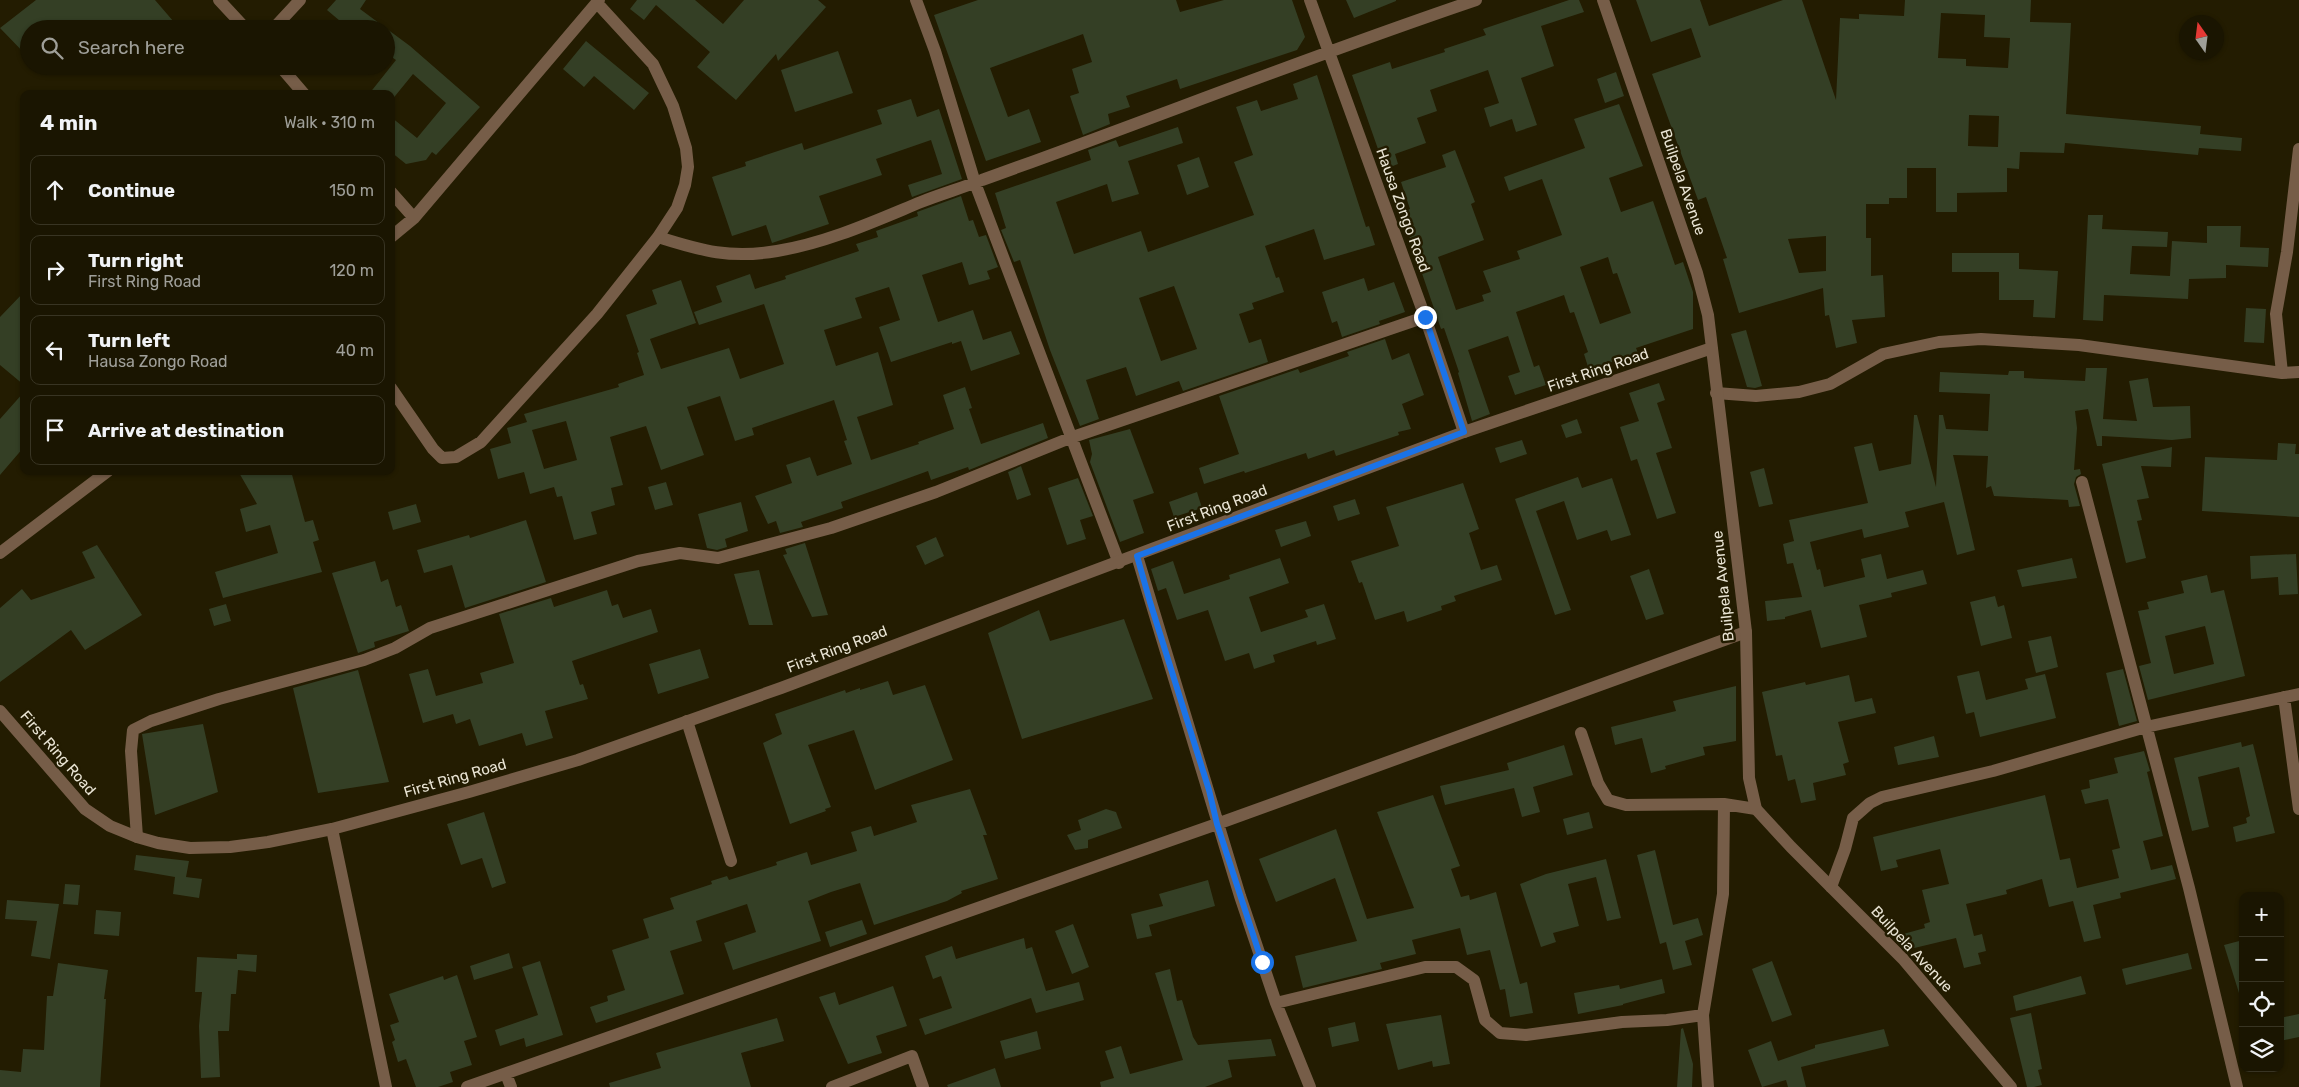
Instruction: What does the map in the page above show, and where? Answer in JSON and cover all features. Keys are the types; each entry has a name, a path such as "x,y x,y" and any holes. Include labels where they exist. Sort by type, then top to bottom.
{"street":[{"path":"220,0 238,20"},
{"path":"281,20 300,0"},
{"path":"916,0 935,51 975,183 1070,438 1119,563"},
{"name":"Hausa Zongo Road","path":"1310,0 1425,317 1464,432"},
{"path":"658,237 702,251 736,255 778,251 825,239 1138,124 1328,51 1476,0"},
{"name":"Builpela Avenue","path":"1603,0 1697,273 1708,316 1746,632 1749,778 1756,809 1903,959 2010,1087"},
{"path":"395,234 414,218 598,1 653,64 673,106 686,148 688,167 685,185 677,208 658,237 598,314 481,442 456,457 442,458 433,449 395,394"},
{"path":"288,75 301,90"},
{"path":"2282,373 2276,314 2287,252 2299,149"},
{"path":"395,197 414,218"},
{"path":"137,837 131,751 134,730 151,721 219,699 364,660 395,648 430,628 638,561 680,553 718,558 831,528 936,492 1070,438 1425,317"},
{"path":"1716,393 1756,396 1799,392 1830,384 1883,354 1939,342 1981,339 2079,345 2282,373 2299,372"},
{"name":"First Ring Road","path":"0,710 85,810 110,826 137,837 158,843 190,848 268,842 332,829 578,760 1119,563 1464,432 1712,348"},
{"path":"0,554 103,475"},
{"path":"2082,482 2189,888 2237,1087"},
{"path":"1137,556 1209,790 1217,824 1276,1003 1310,1087"},
{"path":"467,1087 1217,824 1746,632"},
{"path":"1831,887 1845,849 1853,818 1870,803 1882,797 1993,771 2146,727 2299,694"},
{"path":"2284,697 2299,804"},
{"path":"687,721 731,861"},
{"path":"1581,733 1598,783 1608,800 1626,805 1724,804 1756,809"},
{"path":"1708,1087 1703,1015 1723,894 1724,804"},
{"path":"332,829 386,1087"},
{"path":"1276,1003 1425,967 1456,967 1474,980 1486,1020 1500,1033 1526,1035 1622,1022 1667,1020 1703,1015"},
{"path":"832,1087 912,1056 923,1087"},
{"path":"506,1074 511,1087"}],"building":[{"path":"36,0 155,0 172,20 20,20 20,49 0,28"},
{"path":"336,0 366,0 360,9 375,20 339,20 327,10"},
{"path":"637,0 695,0 723,24 744,0 818,0 826,7 778,61 776,54 736,100 697,67 710,52 656,5 644,20 630,9"},
{"path":"978,0 1176,0 1180,12 1224,0 1292,0 1305,37 1297,50 1180,89 1177,79 1126,96 1130,107 1108,114 1110,124 1083,135 1070,96 1079,93 1072,69 1092,62 1083,34 990,68 1008,117 1029,109 1041,142 986,161 934,15"},
{"path":"1346,0 1396,0 1396,1 1354,18"},
{"path":"1569,0 1579,0 1584,12 1541,26 1554,66 1521,78 1537,125 1516,132 1512,119 1490,127 1484,108 1499,103 1488,70 1430,90 1437,111 1417,118 1426,143 1395,154 1398,164 1385,169 1352,75 1390,62 1392,69 1445,52 1444,49 1486,35 1483,29"},
{"path":"1636,0 1700,0 1709,26 1783,0 1802,0 1836,100 1840,18 1859,19 1859,14 1904,16 1905,0 2031,0 2030,22 2071,23 2066,114 2201,126 2200,134 2242,138 2241,151 2199,148 2198,155 2065,143 2064,153 2020,152 2019,169 2007,168 2007,192 1957,193 1957,212 1936,212 1936,168 1907,168 1907,198 1889,198 1889,204 1866,204 1866,238 1871,238 1871,276 1883,275 1885,317 1852,320 1857,343 1836,348 1829,315 1825,316 1823,288 1739,313 1723,259 1727,258 1706,197 1698,200 1652,74 1701,57 1691,28 1651,42","holes":["1941,13 1985,15 1984,37 2010,38 2008,68 1966,66 1966,59 1938,58","1969,115 1999,116 1998,147 1968,146","1826,236 1826,271 1799,273 1788,239"]},
{"path":"395,35 480,107 436,155 432,152 426,160 406,164 395,155 395,120 417,138 446,103 413,74 395,96 395,90 372,90 384,75 395,75"},
{"path":"586,41 649,93 634,110 594,76 584,87 563,69"},
{"path":"838,51 853,93 795,112 781,70"},
{"path":"1616,72 1624,96 1605,103 1597,79"},
{"path":"1317,75 1366,227 1369,226 1375,245 1324,260 1314,229 1265,246 1276,278 1279,277 1284,292 1252,303 1254,309 1239,314 1249,343 1261,339 1268,362 1183,391 1179,381 1136,396 1126,367 1086,380 1099,419 1080,426 1050,350 1020,260 1014,262 1001,230 1006,228 995,193 1091,160 1088,150 1116,140 1119,147 1178,127 1183,143 1128,161 1139,194 1112,202 1107,184 1056,202 1074,254 1141,231 1148,252 1254,215 1234,162 1253,155 1236,107 1257,100 1261,111 1298,99 1293,84","holes":["1174,286 1197,349 1161,361 1139,298"]},
{"path":"911,99 917,117 939,109 962,179 912,197 908,185 942,174 931,140 876,159 882,175 819,196 829,224 772,243 766,225 732,236 712,177 746,166 745,162 802,143 804,150 882,124 877,110"},
{"path":"1619,104 1643,166 1609,178 1621,212 1653,201 1675,265 1683,262 1693,292 1693,329 1636,348 1638,353 1589,370 1584,354 1588,352 1574,312 1570,313 1564,295 1516,312 1534,367 1539,365 1546,385 1515,395 1508,376 1520,372 1508,336 1468,350 1490,414 1472,421 1459,372 1444,328 1441,329 1401,212 1410,209 1401,182 1446,167 1442,155 1455,150 1475,202 1471,204 1484,240 1438,257 1456,310 1484,301 1482,295 1491,292 1483,271 1520,259 1517,251 1562,235 1542,179 1509,191 1504,177 1585,148 1574,119","holes":["1608,257 1613,274 1617,273 1631,313 1600,324 1580,267"]},
{"path":"1199,157 1209,187 1187,195 1177,165"},
{"path":"961,196 969,221 973,220 979,237 986,235 998,267 987,271 990,279 969,285 962,262 922,275 938,322 973,310 983,340 1011,331 1020,354 971,371 961,341 952,344 952,342 891,362 879,327 900,320 889,287 855,298 862,318 824,330 836,366 878,352 893,405 857,417 871,460 919,444 918,442 954,429 943,395 965,387 972,408 969,409 981,444 1043,423 1048,438 969,470 968,467 931,480 928,471 841,502 843,508 801,522 803,527 780,533 776,521 768,524 755,496 792,483 786,465 810,457 817,476 852,464 844,441 847,440 834,400 752,428 754,435 735,441 720,396 687,407 704,455 661,470 646,426 610,437 623,485 611,488 615,505 591,512 597,534 574,540 562,496 557,497 554,487 530,494 524,472 498,479 490,449 511,443 507,428 527,422 524,414 619,387 618,384 644,375 637,353 639,352 626,315 657,304 652,290 681,280 696,323 650,339 661,369 729,348 740,379 784,364 764,304 699,325 694,312 722,302 716,286 750,274 755,289 786,279 785,276 859,251 856,244 878,237 876,231 918,216 917,212","holes":["566,421 577,460 544,469 532,430"]},
{"path":"2088,215 2103,215 2102,229 2168,232 2167,247 2132,246 2130,274 2170,276 2172,241 2207,243 2207,226 2241,226 2240,247 2269,248 2268,267 2226,265 2226,278 2189,279 2188,299 2104,295 2103,321 2083,320"},
{"path":"1952,253 2019,253 2019,269 2058,271 2055,318 2033,317 2034,300 1999,300 1999,272 1952,272"},
{"path":"1364,278 1368,291 1394,282 1405,312 1379,321 1380,324 1342,337 1337,321 1332,323 1322,292"},
{"path":"20,296 20,382 0,365 0,317"},
{"path":"2246,308 2266,309 2264,343 2244,342"},
{"path":"1746,330 1762,386 1755,388 1747,387 1731,334"},
{"path":"1385,339 1392,360 1409,353 1424,395 1402,404 1411,429 1398,432 1399,435 1336,456 1334,450 1308,459 1306,453 1204,484 1199,468 1239,454 1219,396 1298,369 1300,373 1349,356 1347,352"},
{"path":"2086,368 2107,368 2103,419 2137,421 2129,381 2148,378 2153,407 2190,406 2191,438 2172,440 2102,436 2102,446 2097,446 2088,409 2075,411 2077,428 2074,470 2080,469 2081,474 2076,477 2074,484 2080,506 2069,507 2068,500 1994,496 1991,486 1986,488 1988,456 1953,455 1975,550 1957,555 1944,502 1905,512 1909,527 1864,538 1862,529 1810,542 1817,570 1820,569 1824,587 1865,577 1861,559 1881,554 1887,579 1923,570 1927,584 1891,593 1892,597 1859,605 1867,637 1821,648 1811,610 1785,617 1785,619 1767,621 1765,601 1802,597 1793,563 1787,564 1783,544 1794,541 1789,520 1868,503 1854,447 1872,443 1879,471 1911,464 1914,415 1917,415 1936,487 1939,415 1943,415 1946,429 1988,431 1990,394 1939,392 1940,372 2008,375 2009,371 2024,371 2024,378 2085,381"},
{"path":"1659,383 1665,400 1657,403 1672,448 1656,453 1676,513 1657,519 1637,459 1631,461 1620,427 1639,421 1629,393"},
{"path":"20,396 20,452 0,475 0,419"},
{"path":"1577,419 1582,433 1566,438 1561,425"},
{"path":"1130,429 1154,493 1133,500 1144,533 1120,542 1090,462 1092,454 1089,440"},
{"path":"1522,440 1527,454 1500,463 1495,448"},
{"path":"2278,443 2296,444 2295,454 2299,454 2299,517 2202,511 2205,457 2277,460"},
{"path":"2172,447 2171,467 2141,466 2149,498 2137,500 2142,520 2137,521 2146,558 2126,563 2102,464"},
{"path":"1021,466 1031,495 1017,500 1008,472"},
{"path":"1764,468 1773,504 1759,507 1750,472"},
{"path":"240,475 292,475 305,522 313,520 319,540 313,542 322,572 223,598 215,572 278,553 270,525 246,532 240,509 257,504"},
{"path":"1578,477 1582,488 1612,478 1631,535 1611,541 1607,530 1577,540 1564,501 1536,511 1571,610 1555,615 1515,499"},
{"path":"1078,478 1093,516 1080,520 1086,539 1067,545 1048,488"},
{"path":"666,482 673,505 655,510 648,487"},
{"path":"1463,483 1479,529 1469,533 1481,570 1497,565 1502,580 1454,596 1456,601 1441,606 1442,610 1407,622 1404,611 1375,620 1362,582 1359,583 1351,561 1399,546 1386,507"},
{"path":"1197,492 1202,508 1174,517 1169,502"},
{"path":"1355,499 1360,514 1338,521 1333,506"},
{"path":"741,502 748,531 725,539 727,547 717,550 707,548 698,514"},
{"path":"416,504 421,522 393,530 388,512"},
{"path":"526,520 546,582 465,608 452,565 424,573 417,550 469,535 470,538"},
{"path":"1306,521 1311,536 1281,547 1275,530"},
{"path":"936,537 944,556 925,565 916,546"},
{"path":"805,543 828,615 812,617 783,555 787,554 785,549"},
{"path":"97,545 142,615 85,650 71,630 0,682 0,608 22,589 31,600 95,578 82,552"},
{"path":"2296,554 2298,594 2279,595 2278,577 2251,579 2250,556"},
{"path":"1280,558 1289,583 1249,597 1261,632 1308,617 1305,610 1324,604 1336,639 1317,645 1316,641 1273,655 1275,662 1254,669 1249,653 1225,661 1208,610 1177,620 1166,588 1158,591 1151,569 1173,561 1184,594 1230,579 1229,575"},
{"path":"2072,558 2077,578 2022,587 2017,570"},
{"path":"375,561 381,582 388,579 396,607 401,605 409,631 374,642 375,647 358,653 332,573"},
{"path":"1649,569 1664,614 1646,620 1630,576"},
{"path":"759,570 773,625 749,625 734,574"},
{"path":"2207,575 2211,593 2224,590 2245,676 2148,700 2139,666 2151,663 2138,611 2149,609 2147,602 2184,593 2181,581","holes":["2205,626 2214,664 2174,674 2165,636"]},
{"path":"607,590 612,606 618,604 623,618 651,609 658,632 572,661 580,685 583,684 588,699 545,711 553,738 526,746 522,733 479,746 470,719 456,724 453,714 423,723 409,674 428,669 436,696 483,683 480,673 514,663 499,614 551,598 554,607"},
{"path":"1995,596 1998,607 2004,605 2012,638 1981,646 1970,602"},
{"path":"226,604 231,621 214,626 209,609"},
{"path":"1039,610 1050,641 1124,619 1153,699 1022,739 988,633"},
{"path":"2051,636 2058,667 2036,673 2028,641"},
{"path":"700,649 709,678 658,694 649,664"},
{"path":"2123,669 2137,721 2119,726 2106,673"},
{"path":"358,670 389,782 318,793 293,688"},
{"path":"1979,671 1986,700 2028,689 2025,679 2045,674 2056,718 1980,737 1974,712 1966,714 1957,676"},
{"path":"1849,675 1855,702 1872,698 1876,713 1838,722 1849,762 1843,764 1846,775 1813,783 1816,800 1801,803 1795,779 1788,781 1782,755 1776,756 1762,692 1805,682 1806,685"},
{"path":"888,681 893,695 925,685 953,760 875,790 854,730 808,745 831,807 825,809 826,811 790,824 763,743 782,734 775,714 845,690 846,693"},
{"path":"1736,686 1736,741 1703,747 1705,755 1665,766 1666,769 1651,773 1642,738 1615,745 1611,727 1676,711 1673,701"},
{"path":"203,724 218,792 155,815 142,734"},
{"path":"1934,736 1939,757 1898,765 1894,747"},
{"path":"2241,742 2242,747 2253,744 2275,833 2236,842 2233,827 2247,823 2246,818 2250,816 2239,767 2198,777 2209,827 2192,831 2174,758"},
{"path":"1564,745 1573,775 1533,787 1540,812 1522,817 1514,788 1445,805 1440,786 1509,770 1507,763"},
{"path":"2144,751 2150,771 2147,772 2163,836 2143,841 2151,870 2172,865 2176,879 2120,893 2121,898 2093,905 2101,938 2084,942 2073,901 2049,907 2042,879 2006,890 2007,894 1966,904 1974,936 1982,934 1986,951 1978,953 1981,964 1964,968 1956,938 1906,950 1897,942 1896,936 1925,928 1924,924 1930,922 1922,890 1949,884 1940,849 1896,860 1898,867 1881,871 1873,837 2045,795 2060,860 2070,858 2077,888 2119,878 2112,850 2120,848 2108,799 2085,804 2081,790 2090,788 2089,780 2118,773 2114,758"},
{"path":"970,789 987,835 983,835 998,879 961,891 962,893 947,901 874,925 860,883 831,892 808,901 821,941 733,970 724,943 756,932 747,904 696,921 702,941 670,951 684,994 596,1023 590,1007 608,1001 607,996 625,990 612,950 649,938 643,919 674,909 670,898 712,884 711,881 727,876 729,880 777,865 776,862 807,852 811,865 857,851 851,832 871,826 874,836 917,822 911,805"},
{"path":"1433,795 1460,866 1451,869 1461,897 1469,895 1470,900 1496,892 1520,984 1527,982 1533,1013 1510,1017 1505,989 1500,990 1490,950 1467,955 1460,928 1412,940 1416,954 1380,963 1382,969 1303,988 1295,956 1357,941 1335,878 1276,902 1259,859 1336,829 1367,919 1414,908 1377,812"},
{"path":"1106,809 1116,812 1122,828 1088,840 1088,848 1075,850 1067,835 1081,830 1078,820"},
{"path":"484,812 506,883 492,888 482,858 461,865 447,824"},
{"path":"1589,812 1593,828 1567,835 1563,819"},
{"path":"1655,850 1673,925 1698,918 1703,935 1685,941 1692,965 1673,970 1666,942 1660,944 1637,855"},
{"path":"136,855 189,861 186,877 202,879 199,898 173,894 175,877 134,870"},
{"path":"1606,859 1621,918 1607,921 1596,877 1568,884 1579,926 1553,933 1556,942 1541,947 1520,884 1546,874"},
{"path":"1208,880 1215,906 1149,925 1152,936 1137,939 1131,914 1163,906 1159,894"},
{"path":"65,884 80,885 78,905 63,904"},
{"path":"7,900 59,904 50,959 31,956 37,921 5,919"},
{"path":"96,910 121,912 119,936 94,934"},
{"path":"862,920 867,934 830,947 825,932"},
{"path":"1073,924 1089,967 1072,974 1055,931"},
{"path":"1024,938 1026,949 1032,947 1046,991 1079,982 1084,1000 1036,1013 1031,998 925,1035 919,1019 952,1008 941,976 933,979 925,956 952,946 956,959"},
{"path":"2239,941 2239,993 2224,945"},
{"path":"509,953 513,968 474,980 470,966"},
{"path":"2188,953 2192,969 2126,985 2122,969"},
{"path":"237,954 257,955 256,972 238,970 236,994 231,994 229,1031 218,1031 220,1077 201,1078 199,1026 202,992 195,992 197,957 237,959"},
{"path":"540,961 563,1035 526,1047 524,1038 500,1046 495,1030 538,1015 522,967"},
{"path":"1772,961 1792,1015 1772,1022 1752,969"},
{"path":"58,963 108,970 104,999 106,999 100,1087 0,1087 0,1070 21,1072 23,1049 44,1050 47,996 53,996"},
{"path":"1170,969 1177,1001 1182,1000 1193,1037 1198,1045 1271,1039 1276,1056 1228,1060 1232,1077 1205,1087 1101,1087 1100,1082 1114,1078 1105,1051 1121,1046 1130,1074 1183,1060 1155,973"},
{"path":"457,975 477,1037 464,1041 472,1065 450,1072 453,1082 438,1087 416,1087 406,1059 398,1062 392,1042 395,1040 390,1025 399,1022 389,994 443,976 444,980"},
{"path":"2081,976 2086,994 2016,1011 2013,996"},
{"path":"1662,979 1665,993 1623,1005 1578,1014 1574,993 1619,985 1620,989"},
{"path":"893,986 907,1026 876,1036 882,1053 848,1064 819,997 835,992 839,1005"},
{"path":"2031,1013 2042,1069 2038,1070 2042,1085 2027,1087 2010,1018"},
{"path":"2299,1014 2299,1037 2284,1040 2284,1017"},
{"path":"1441,1015 1450,1064 1433,1067 1432,1061 1398,1070 1386,1024"},
{"path":"777,1018 784,1041 741,1053 751,1087 610,1087 609,1083 661,1068 656,1053"},
{"path":"1355,1022 1359,1041 1332,1047 1328,1028"},
{"path":"1683,1028 1693,1064 1692,1087 1677,1087 1681,1029"},
{"path":"1884,1029 1889,1046 1801,1067 1806,1087 1788,1087 1786,1080 1762,1087 1748,1050 1771,1041 1778,1061 1815,1048 1815,1045"},
{"path":"1037,1031 1041,1049 1005,1059 1000,1041"},
{"path":"995,1068 1001,1087 948,1087 947,1085"}],"route":[{"path":"1262,962 1217,824 1209,790 1137,556 1464,432 1425,317"}]}
